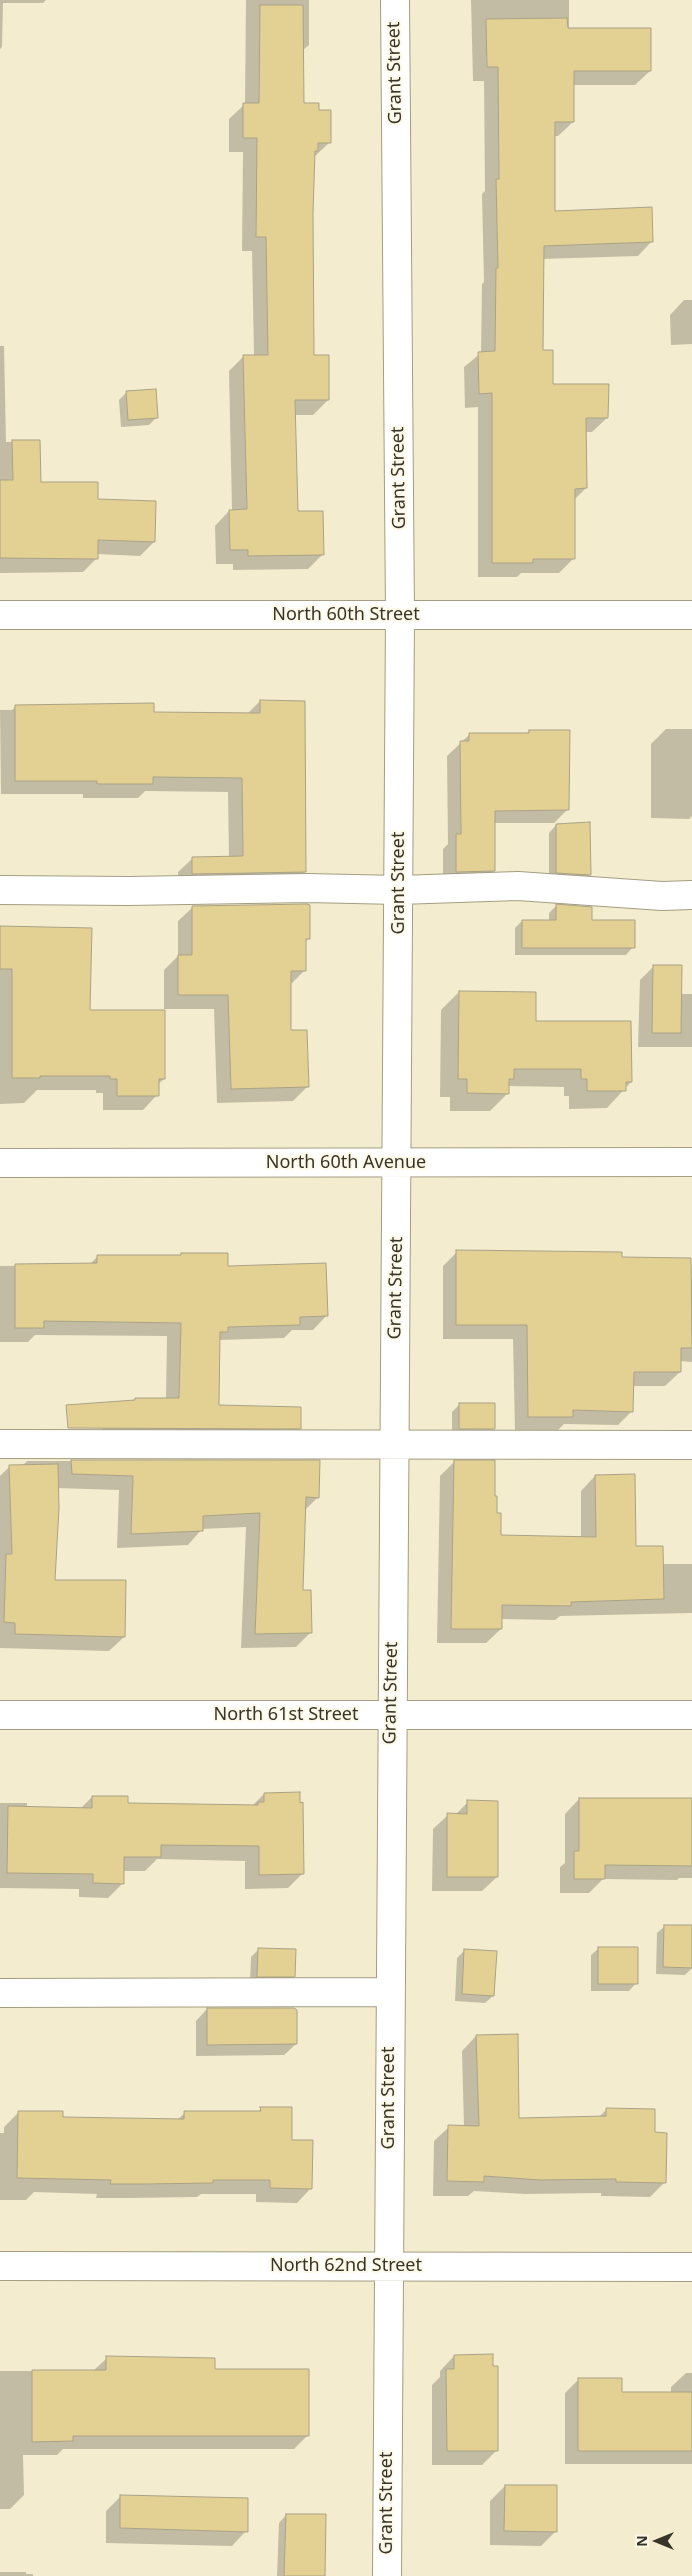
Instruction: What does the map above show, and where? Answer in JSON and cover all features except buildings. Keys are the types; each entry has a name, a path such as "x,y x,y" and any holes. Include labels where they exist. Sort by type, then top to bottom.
{"street":[{"name":"Grant Street","path":"387,2576 387,2266 398,1163 400,615 394,0"},
{"name":"North 60th Street","path":"0,615 692,615"},
{"path":"0,890 128,892 307,888 399,890 518,886 662,896 692,895"},
{"name":"North 60th Avenue","path":"0,1163 692,1162"},
{"path":"0,1444 692,1445"},
{"name":"North 61st Street","path":"0,1715 692,1715"},
{"path":"0,1993 389,1992"},
{"name":"North 62nd Street","path":"0,2266 692,2267"}]}
